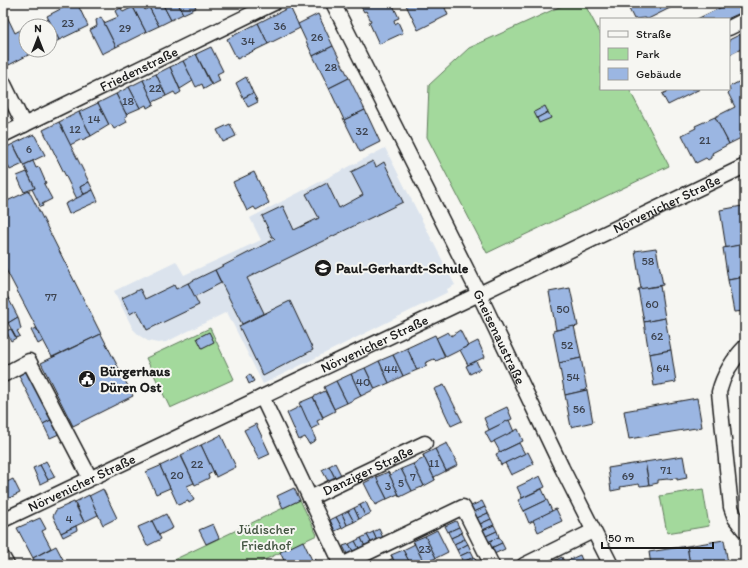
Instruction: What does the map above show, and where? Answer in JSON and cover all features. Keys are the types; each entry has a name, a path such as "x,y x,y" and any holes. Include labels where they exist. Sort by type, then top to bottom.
{"street":[{"name":"Friedenstraße","path":"3,135 274,3"},
{"name":"Gneisenaustraße","path":"333,3 479,294 593,531 611,565"},
{"path":"730,28 745,20"},
{"path":"3,82 24,125"},
{"name":"Nörvenicher Straße","path":"3,520 745,166"},
{"path":"745,348 729,369 721,384 719,392 731,507 735,518 745,531"},
{"path":"3,376 29,361 90,478"},
{"name":"Danziger Straße","path":"262,397 342,565 462,507 492,565"},
{"name":"Danziger Straße","path":"310,498 425,443"},
{"path":"524,565 593,531"},
{"path":"3,558 7,565"}],"shaded area":[{"name":"Paul-Gerhardt-Schule","path":"385,148 455,285 447,289 448,292 263,384 227,312 166,342 158,343 148,341 133,329 114,291 176,261 184,275 261,240 250,218"}],"green space":[{"path":"568,3 584,3 600,33 600,90 630,90 669,166 487,253 427,137 429,85 469,48"},
{"path":"210,328 234,379 170,408 146,358"},
{"path":"703,489 709,526 667,533 660,496"},
{"name":"Jüdischer Friedhof","path":"300,500 317,535 254,565 163,565"}],"building":[{"path":"72,3 77,3 88,26 59,40 58,18 48,18 47,16"},
{"path":"131,3 146,32 116,47 104,23 118,17 115,11 121,8 123,12 131,8 129,4"},
{"path":"131,3 141,3 145,10 149,7 159,26 146,32"},
{"path":"153,3 162,3 171,20 159,26 149,7 154,5"},
{"path":"162,3 178,3 183,14 171,20"},
{"path":"178,3 194,3 196,8 183,14"},
{"path":"359,3 385,3 386,5 392,3 399,18 394,20 395,24 398,22 403,33 379,44 369,22 371,21 366,11 364,12"},
{"path":"405,3 443,3 448,15 418,30"},
{"path":"626,3 673,3 674,6 650,18 634,18"},
{"path":"730,3 741,3 745,11 729,18 699,18"},
{"path":"290,7 300,28 268,44 258,23"},
{"path":"3,8 15,33 18,31 18,58 22,58 9,65 3,53"},
{"path":"318,14 333,46 313,56 298,24"},
{"path":"101,17 116,47 102,54 90,30 97,26 96,20"},
{"path":"258,23 268,44 237,59 227,39"},
{"path":"745,32 745,47 730,54 730,40"},
{"path":"333,46 349,78 329,88 313,56"},
{"path":"211,47 223,71 217,74 220,81 212,85 196,54"},
{"path":"196,54 211,85 204,89 202,84 196,87 183,61"},
{"path":"183,61 193,81 180,89 170,67"},
{"path":"170,67 181,92 176,95 174,92 166,96 156,74"},
{"path":"156,74 166,96 153,102 143,80"},
{"path":"246,77 253,93 243,98 236,83"},
{"path":"349,78 365,110 344,120 329,88"},
{"path":"143,80 154,104 147,108 146,105 140,108 129,87"},
{"path":"742,80 744,85 745,84 745,133 739,134 741,138 729,144 715,117 735,107 728,93 730,91 730,86"},
{"path":"129,87 140,108 126,114 116,94"},
{"path":"670,90 698,90 668,105 662,94"},
{"path":"253,93 258,102 248,107 243,98"},
{"path":"116,94 127,116 125,117 127,122 114,129 111,124 109,125 98,103"},
{"path":"98,103 109,125 91,136 79,112"},
{"path":"545,106 548,112 537,118 534,112"},
{"path":"365,110 380,142 360,152 344,120"},
{"path":"79,112 91,136 70,145 59,122"},
{"path":"548,112 551,118 539,123 537,118"},
{"path":"715,117 729,144 712,153 713,155 711,155 711,158 708,160 706,158 696,163 682,135 696,128 695,126"},
{"path":"59,122 89,182 80,187 84,194 77,199 43,130"},
{"path":"230,124 236,136 223,142 217,130"},
{"path":"34,134 45,155 24,165 13,144"},
{"path":"13,144 23,164 10,170 3,155 3,149"},
{"path":"33,161 36,168 39,167 46,183 44,184 52,199 42,204 43,206 40,207 32,189 35,188 24,165"},
{"path":"373,161 376,167 384,162 403,202 247,278 264,313 242,324 215,270 275,239 272,237 262,216 283,206 294,230 319,218 306,194 327,183 339,208 363,195 351,172"},
{"path":"27,172 35,188 24,192 17,176"},
{"path":"254,172 269,203 256,210 254,207 247,211 233,182"},
{"path":"89,182 93,190 84,194 80,187"},
{"path":"93,190 98,201 69,214 65,204"},
{"path":"29,191 101,334 52,357 3,264 3,196 4,195 7,201"},
{"path":"742,206 745,226 745,244 726,248 720,210"},
{"path":"745,244 745,277 728,280 723,248"},
{"path":"656,248 663,285 641,289 635,251"},
{"path":"215,270 221,283 194,297 188,283"},
{"path":"745,277 745,311 734,312 728,280"},
{"path":"188,283 199,305 147,330 137,310 130,314 122,298 140,289 145,299 174,285 176,289"},
{"path":"660,286 665,318 644,322 638,289"},
{"path":"3,288 18,317 8,323 3,314"},
{"path":"570,288 578,326 556,330 549,292"},
{"path":"290,301 313,350 263,376 239,326"},
{"path":"18,317 21,329 17,331 20,336 16,338 8,323"},
{"path":"665,318 671,350 649,354 644,322"},
{"path":"574,326 581,358 559,363 553,331"},
{"path":"36,328 43,341 38,344 31,330"},
{"path":"11,329 16,338 11,341 6,331"},
{"path":"460,330 468,346 446,357 436,338 448,332 451,336"},
{"path":"209,332 214,342 202,348 197,338"},
{"name":"Bürgerhaus Düren Ost","path":"101,334 133,396 73,426 41,363"},
{"path":"435,335 445,357 436,361 434,359 425,363 427,366 417,370 407,348"},
{"path":"478,341 485,357 468,365 460,350"},
{"path":"407,348 417,370 403,376 393,355"},
{"path":"671,350 676,382 654,386 649,354"},
{"path":"393,355 403,376 389,383 379,361"},
{"path":"581,358 587,390 565,395 559,363"},
{"path":"379,361 389,383 375,389 365,368"},
{"path":"476,361 480,369 470,374 466,366"},
{"path":"365,368 375,389 361,396 351,374"},
{"path":"26,370 51,420 43,424 18,374"},
{"path":"250,374 254,381 249,384 246,377"},
{"path":"351,374 361,396 347,403 336,381"},
{"path":"741,379 745,379 745,408 742,380"},
{"path":"336,381 347,403 334,409 324,387"},
{"path":"444,385 462,421 451,426 434,389"},
{"path":"587,390 593,422 571,427 565,395"},
{"path":"325,391 335,411 323,417 313,397"},
{"path":"313,397 323,418 317,421 319,425 311,429 299,403"},
{"path":"697,398 702,427 629,439 624,411"},
{"path":"301,406 316,440 309,444 305,437 299,440 287,413"},
{"path":"507,407 512,419 489,430 484,418"},
{"path":"51,420 59,434 50,438 43,424"},
{"path":"509,420 514,432 491,443 485,432"},
{"path":"256,424 270,454 259,459 244,430"},
{"path":"518,429 523,441 500,452 494,441"},
{"path":"221,435 236,467 216,477 201,445"},
{"path":"447,443 458,465 446,471 435,449"},
{"path":"519,443 525,454 501,465 496,454"},
{"path":"201,445 215,475 213,472 208,475 209,478 195,485 181,455"},
{"path":"435,449 446,471 434,477 435,480 423,455"},
{"path":"528,452 534,464 511,475 505,463"},
{"path":"423,455 435,480 424,486 413,464 424,458"},
{"path":"181,456 194,483 187,486 194,500 189,503 188,501 178,505 160,466"},
{"path":"683,456 687,478 677,480 677,478 658,480 658,483 649,485 645,462"},
{"path":"46,461 55,477 48,480 40,465"},
{"path":"645,462 649,485 640,486 639,484 620,487 621,489 611,491 608,468"},
{"path":"335,463 341,475 335,478 329,466"},
{"path":"413,464 424,486 412,491 401,469"},
{"path":"40,465 48,480 40,484 33,468"},
{"path":"160,466 170,488 156,494 146,472"},
{"path":"329,466 335,478 328,481 322,470"},
{"path":"401,469 412,491 400,497 388,472 390,475"},
{"path":"388,472 400,497 398,494 387,499 376,477"},
{"path":"540,476 545,487 522,498 517,487"},
{"path":"376,477 387,499 375,505 364,483"},
{"path":"13,479 20,493 3,501 3,484"},
{"path":"294,488 300,500 283,508 277,496"},
{"path":"103,489 117,518 103,525 89,496"},
{"path":"542,489 547,500 524,511 518,500"},
{"path":"89,495 98,515 84,522 75,502"},
{"path":"547,500 552,511 529,523 524,511"},
{"path":"482,501 485,507 474,512 471,506"},
{"path":"74,502 84,522 61,533 53,516 56,510"},
{"path":"366,502 371,513 365,516 360,505"},
{"path":"360,505 365,516 359,519 354,508"},
{"path":"485,507 488,513 477,518 474,512"},
{"path":"354,508 359,519 354,522 348,511"},
{"path":"556,509 562,521 538,532 533,520"},
{"path":"348,511 354,522 347,525 342,514"},
{"path":"488,513 491,519 480,524 477,518"},
{"path":"166,514 173,528 159,535 152,521"},
{"path":"342,514 347,525 342,528 336,517"},
{"path":"336,517 342,528 335,531 330,520"},
{"path":"40,518 46,529 42,531 51,548 33,558 17,528"},
{"path":"491,519 494,525 483,530 480,524"},
{"path":"152,521 161,539 147,546 138,527"},
{"path":"456,521 459,527 448,532 445,526"},
{"path":"213,524 219,538 206,544 199,530"},
{"path":"494,525 497,531 486,536 483,530"},
{"path":"76,526 77,530 63,537 61,533"},
{"path":"459,527 462,533 451,538 448,532"},
{"path":"379,529 384,540 378,543 373,532"},
{"path":"437,530 448,552 436,558 425,536"},
{"path":"497,531 499,537 488,542 486,536"},
{"path":"373,532 378,543 373,546 367,535"},
{"path":"462,533 465,539 454,544 451,538"},
{"path":"367,535 373,546 366,549 361,538"},
{"path":"425,536 436,558 424,563 413,541"},
{"path":"499,537 502,543 491,548 488,542"},
{"path":"361,538 366,549 361,552 355,541"},
{"path":"465,539 468,544 457,550 454,544"},
{"path":"724,540 728,563 719,564 718,562 690,565 687,546"},
{"path":"303,541 312,560 301,565 286,565 280,552"},
{"path":"355,541 361,552 355,555 349,544"},
{"path":"502,543 505,549 494,554 491,548"},
{"path":"349,544 355,555 349,558 343,546"},
{"path":"415,544 425,565 411,565 403,550"},
{"path":"468,544 471,551 460,556 457,550"},
{"path":"56,546 66,565 36,565 33,558"},
{"path":"687,546 690,565 651,565 649,552"},
{"path":"403,550 411,565 396,565 391,555"},
{"path":"471,551 474,557 463,562 460,556"},
{"path":"580,555 584,565 559,565 564,562"},
{"path":"474,557 477,562 471,565 464,565 463,562"},
{"path":"562,557 564,562 559,565 555,565 554,561"},
{"path":"393,558 396,565 382,565"},
{"path":"315,559 318,565 301,565 312,560"}],"place":[{"name":"Paul-Gerhardt-Schule","path":"323,268"},
{"name":"Bürgerhaus Düren Ost","path":"87,379"}]}
